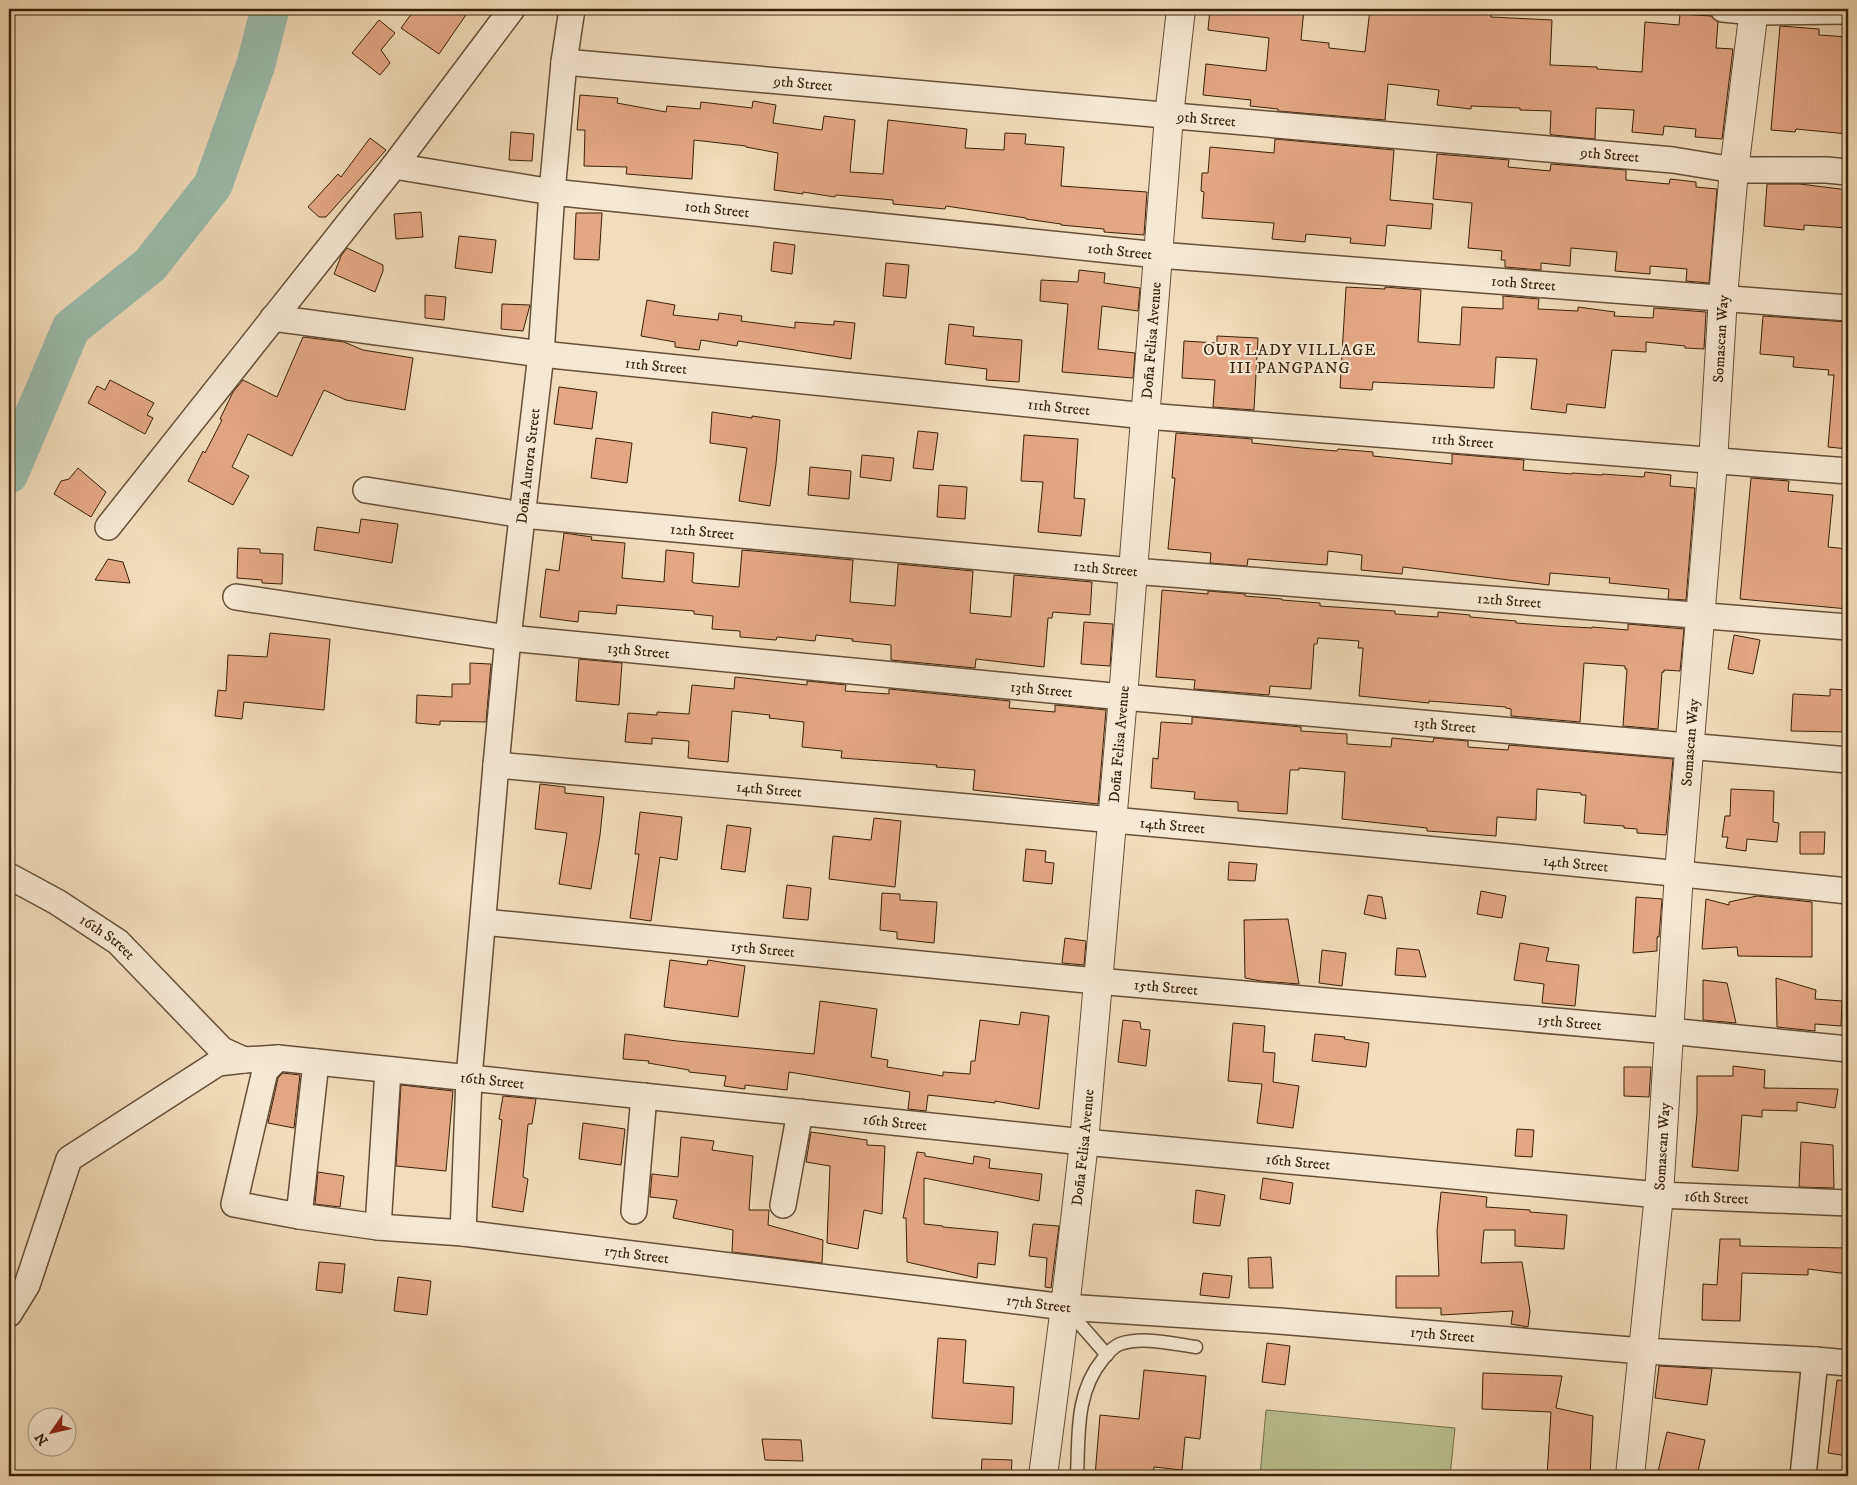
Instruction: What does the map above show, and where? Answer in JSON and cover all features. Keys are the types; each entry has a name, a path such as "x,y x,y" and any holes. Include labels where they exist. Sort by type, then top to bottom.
{"street":[{"path":"108,528 394,166 512,9"},
{"name":"Doña Aurora Street","path":"463,1233 469,1078 496,765 508,638 541,354 552,192 564,62 572,9"},
{"name":"Doña Felisa Avenue","path":"1043,1476 1084,1142 1123,696 1169,116 1181,9"},
{"path":"1723,9 1848,11"},
{"name":"Somascan Way","path":"1630,1476 1659,1195 1678,873 1713,462 1723,297 1734,170 1754,10"},
{"name":"9th Street","path":"564,62 1673,160 1734,170 1826,170 1848,172"},
{"name":"10th Street","path":"394,166 552,192 1158,254 1848,308"},
{"name":"11th Street","path":"273,318 541,354 1146,416 1713,462 1848,471"},
{"name":"12th Street","path":"366,490 523,515 1133,571 1848,627"},
{"name":"13th Street","path":"236,597 508,638 1123,696 1848,760"},
{"name":"14th Street","path":"496,765 1112,820 1678,873 1848,891"},
{"name":"16th Street","path":"9,876 57,902 118,942 222,1050 244,1060 278,1058 1084,1142 1659,1195 1848,1203"},
{"name":"15th Street","path":"483,922 1097,981 1669,1031 1848,1049"},
{"name":"17th Street","path":"278,1058 265,1071 234,1204 299,1216 378,1227 463,1233 1065,1307 1643,1351 1848,1363"},
{"path":"9,1314 27,1285 69,1159 218,1063 244,1060"},
{"path":"299,1216 316,1062"},
{"path":"378,1227 388,1070"},
{"path":"634,1211 644,1096"},
{"path":"783,1204 800,1112"},
{"path":"1803,1476 1815,1360"}],"lane":[{"path":"1065,1307 1107,1354"},
{"path":"1077,1476 1081,1403 1094,1370 1107,1354 1119,1344 1143,1341 1196,1347"}],"green space":[{"path":"1266,1410 1455,1428 1450,1476 1260,1476"}],"building":[{"path":"415,9 470,9 439,54 401,28"},
{"path":"1210,9 1304,9 1301,40 1329,43 1329,48 1365,52 1370,9 1491,9 1491,17 1552,20 1550,65 1597,67 1597,69 1642,72 1645,22 1679,25 1680,14 1711,16 1718,22 1716,48 1733,49 1722,139 1695,137 1696,129 1664,126 1663,135 1632,132 1634,110 1596,108 1595,139 1553,135 1550,134 1551,111 1471,106 1471,109 1437,105 1439,90 1388,84 1385,120 1278,111 1278,109 1250,106 1251,100 1203,95 1206,64 1266,71 1269,38 1208,30"},
{"path":"379,20 395,33 381,50 390,63 380,75 352,53"},
{"path":"1780,26 1819,29 1819,35 1848,37 1848,134 1796,129 1795,132 1771,130"},
{"path":"580,95 618,98 617,103 666,112 667,106 700,109 701,102 752,108 753,101 776,105 773,123 822,130 824,116 855,120 850,172 883,174 888,120 967,129 965,148 1004,150 1005,133 1026,134 1025,144 1064,147 1061,186 1147,192 1144,235 1104,232 1104,229 1061,225 946,206 945,209 893,204 893,200 836,195 835,197 774,190 778,153 746,146 694,140 692,179 626,174 627,167 584,166 585,130 577,130"},
{"path":"511,132 534,134 532,161 509,160"},
{"path":"370,138 386,150 326,217 319,217 308,207 338,174 341,177"},
{"path":"1275,139 1394,150 1390,200 1433,204 1431,229 1387,225 1385,246 1350,243 1351,238 1306,234 1305,242 1272,239 1274,223 1202,218 1204,192 1201,191 1202,173 1208,173 1210,147 1274,153"},
{"path":"1437,154 1509,160 1508,167 1550,171 1551,164 1626,170 1626,180 1669,184 1670,179 1696,182 1696,187 1717,189 1709,283 1686,281 1687,269 1650,266 1650,274 1615,271 1617,252 1571,248 1570,266 1541,263 1541,270 1505,267 1505,260 1501,260 1502,251 1468,248 1472,203 1433,199"},
{"path":"1767,184 1800,184 1848,190 1848,228 1804,225 1804,230 1764,226"},
{"path":"421,212 423,237 396,239 394,214"},
{"path":"576,213 602,213 599,260 574,259"},
{"path":"459,236 496,240 492,273 455,268"},
{"path":"774,242 795,245 792,274 771,271"},
{"path":"347,248 383,265 383,271 375,292 334,274 341,256"},
{"path":"886,263 909,265 906,298 883,296"},
{"path":"1079,270 1105,273 1104,283 1140,288 1138,311 1102,306 1098,349 1135,353 1133,378 1062,372 1068,304 1040,301 1041,280 1078,282"},
{"path":"1346,287 1385,289 1385,287 1421,290 1418,342 1460,345 1462,307 1503,309 1503,296 1539,299 1538,309 1578,311 1578,307 1615,312 1614,316 1653,318 1654,308 1706,312 1704,349 1646,342 1646,352 1612,350 1605,408 1567,404 1566,413 1531,409 1537,359 1496,357 1494,388 1373,382 1372,390 1340,388"},
{"path":"425,295 446,297 444,320 425,318"},
{"path":"647,300 675,305 673,315 718,320 719,313 742,316 741,321 795,328 795,322 834,325 834,321 855,323 851,359 738,341 737,346 701,340 699,350 675,347 675,342 641,336"},
{"path":"502,304 530,305 523,331 501,329"},
{"path":"1763,316 1848,322 1848,449 1828,447 1834,375 1828,375 1829,370 1793,367 1794,357 1760,354"},
{"path":"949,324 974,327 973,336 1022,340 1019,382 986,380 987,369 945,364"},
{"path":"1217,336 1258,338 1254,410 1213,407 1215,380 1182,378 1184,341 1217,343"},
{"path":"303,337 344,342 363,350 413,358 405,410 346,400 324,390 292,456 248,434 232,467 249,476 233,505 188,481 203,451 205,453 222,420 220,419 233,392 243,380 277,397"},
{"path":"110,380 154,403 147,415 153,418 145,434 88,403 97,386 105,390"},
{"path":"559,387 597,392 592,429 554,424"},
{"path":"712,412 780,420 770,506 739,501 747,448 710,443"},
{"path":"918,431 938,433 933,470 913,468"},
{"path":"1176,433 1252,439 1252,443 1301,448 1373,452 1373,456 1452,464 1452,454 1524,460 1523,470 1644,477 1645,472 1671,475 1670,486 1695,488 1686,600 1668,599 1669,589 1609,583 1610,578 1550,573 1549,585 1403,567 1402,574 1361,570 1362,555 1328,551 1327,565 1248,559 1247,566 1210,563 1211,553 1168,549 1175,478 1172,478"},
{"path":"1024,435 1078,439 1074,498 1085,499 1081,536 1038,532 1043,482 1021,481"},
{"path":"596,438 632,443 627,483 591,478"},
{"path":"862,455 894,458 891,481 860,477"},
{"path":"810,467 851,471 849,499 808,495"},
{"path":"78,468 106,492 91,517 54,494 61,481 69,479"},
{"path":"1751,478 1789,481 1788,491 1833,495 1828,547 1848,549 1848,609 1740,599"},
{"path":"939,485 967,487 965,519 937,517"},
{"path":"361,519 398,524 392,563 314,550 317,527 359,533"},
{"path":"564,533 592,537 591,540 625,543 622,578 664,582 666,550 694,553 692,582 739,587 742,550 853,560 850,602 895,606 898,564 973,571 970,613 1011,617 1014,575 1092,582 1090,615 1053,612 1052,618 1048,618 1044,667 976,659 975,668 891,660 891,645 852,641 853,639 816,635 815,641 777,637 776,640 740,637 740,631 712,629 713,616 694,614 694,611 617,605 616,614 579,611 578,622 540,617 546,569 559,571"},
{"path":"238,548 260,549 260,553 283,554 282,584 262,583 262,580 237,578"},
{"path":"108,559 123,562 130,583 95,580"},
{"path":"1162,590 1208,594 1208,591 1245,594 1245,596 1320,603 1320,606 1395,611 1395,614 1438,617 1438,612 1516,621 1516,623 1556,626 1628,630 1628,624 1684,629 1680,671 1664,670 1662,672 1658,729 1623,726 1627,669 1625,669 1625,666 1584,663 1580,722 1511,716 1511,709 1506,707 1429,701 1429,703 1359,696 1363,648 1358,648 1359,641 1318,638 1317,644 1314,644 1311,689 1270,686 1269,695 1194,689 1195,680 1156,677"},
{"path":"1084,622 1113,624 1110,666 1081,664"},
{"path":"270,633 330,639 324,710 244,702 242,719 215,716 218,690 226,691 228,655 267,657"},
{"path":"1734,635 1760,640 1753,674 1728,669"},
{"path":"579,659 622,663 619,705 576,701"},
{"path":"470,663 491,664 486,722 440,721 440,725 416,723 417,695 452,697 452,684 470,684"},
{"path":"735,677 807,685 807,681 846,685 845,691 889,694 889,689 1010,701 1009,708 1055,712 1055,705 1106,710 1098,804 973,790 975,770 936,767 937,765 841,758 842,751 802,747 804,722 769,718 770,715 732,711 728,762 688,758 689,741 652,738 652,744 625,742 628,713 657,715 657,712 689,714 692,685 734,689"},
{"path":"1830,689 1848,690 1848,732 1791,731 1793,694 1830,696"},
{"path":"1192,717 1301,727 1301,731 1347,734 1347,744 1391,747 1392,738 1433,742 1434,738 1468,741 1468,747 1508,750 1509,745 1673,759 1666,835 1637,833 1637,829 1624,828 1624,826 1584,823 1586,795 1581,795 1581,793 1537,789 1536,820 1497,817 1496,836 1427,831 1427,828 1342,819 1345,772 1299,768 1299,770 1290,770 1287,814 1238,811 1238,802 1194,799 1195,792 1151,788 1153,758 1158,759 1161,722 1192,724"},
{"path":"540,784 565,787 565,793 604,797 591,889 559,884 567,833 535,829"},
{"path":"1731,789 1774,791 1773,822 1779,823 1777,842 1747,839 1746,851 1726,848 1728,837 1722,837 1725,816 1730,816"},
{"path":"640,812 682,817 677,860 660,857 651,921 630,918 639,854 635,854"},
{"path":"874,818 901,821 895,887 829,879 833,836 871,840"},
{"path":"727,825 751,828 745,872 721,869"},
{"path":"1800,832 1825,832 1824,854 1800,854"},
{"path":"1026,849 1046,851 1045,862 1054,863 1052,884 1023,881"},
{"path":"1229,862 1257,864 1255,881 1228,880"},
{"path":"787,885 811,888 808,920 783,918"},
{"path":"1481,891 1506,896 1502,918 1477,914"},
{"path":"882,893 900,894 900,900 937,902 934,943 897,939 897,932 880,930"},
{"path":"1368,895 1382,897 1386,919 1364,914"},
{"path":"1757,896 1812,902 1812,957 1738,956 1737,947 1702,949 1706,899 1729,905 1729,902"},
{"path":"1636,897 1662,899 1657,951 1633,953"},
{"path":"1288,919 1299,984 1245,978 1244,920"},
{"path":"1065,938 1086,941 1084,965 1062,963"},
{"path":"1520,943 1549,948 1546,961 1579,965 1575,1006 1542,1003 1544,984 1514,980"},
{"path":"1397,948 1419,950 1426,977 1395,975"},
{"path":"1322,950 1346,953 1342,986 1319,983"},
{"path":"670,960 707,965 708,960 745,966 738,1017 664,1007"},
{"path":"1776,978 1816,990 1815,999 1842,1001 1841,1026 1815,1024 1815,1031 1777,1027"},
{"path":"1703,980 1727,983 1736,1023 1703,1020"},
{"path":"820,1001 877,1009 871,1057 888,1060 887,1067 943,1076 943,1072 970,1074 971,1061 975,1061 980,1020 1019,1025 1021,1012 1049,1016 1039,1109 995,1101 995,1103 928,1095 926,1111 908,1109 910,1092 789,1072 787,1090 745,1085 745,1089 724,1086 726,1076 689,1072 689,1070 648,1063 649,1061 623,1059 625,1034 814,1054"},
{"path":"1123,1020 1140,1022 1141,1029 1150,1030 1146,1066 1118,1062"},
{"path":"1233,1023 1265,1026 1263,1052 1275,1053 1273,1082 1299,1086 1293,1128 1257,1123 1262,1084 1228,1081"},
{"path":"1315,1034 1345,1037 1344,1039 1369,1043 1366,1067 1312,1061"},
{"path":"1733,1066 1765,1070 1764,1088 1838,1089 1835,1108 1797,1102 1797,1111 1762,1110 1762,1117 1742,1115 1738,1171 1692,1167 1697,1113 1697,1076 1733,1076"},
{"path":"1624,1067 1651,1067 1649,1097 1624,1096"},
{"path":"283,1073 300,1075 294,1128 268,1123 278,1078"},
{"path":"401,1085 453,1091 446,1171 396,1166"},
{"path":"503,1096 536,1099 532,1124 528,1124 523,1177 528,1179 523,1212 492,1207 502,1120 499,1119"},
{"path":"583,1123 625,1129 621,1165 579,1159"},
{"path":"1517,1129 1534,1130 1532,1157 1515,1156"},
{"path":"811,1132 867,1140 867,1145 885,1146 882,1214 864,1210 858,1249 827,1243 830,1166 806,1162"},
{"path":"681,1137 714,1141 712,1150 753,1156 749,1210 769,1210 768,1225 823,1240 822,1263 732,1252 733,1230 673,1218 677,1200 650,1197 652,1174 678,1177"},
{"path":"1801,1142 1833,1145 1834,1188 1799,1187"},
{"path":"917,1152 925,1153 925,1156 973,1164 974,1156 990,1159 989,1168 1042,1174 1039,1201 924,1178 924,1224 998,1232 995,1265 978,1263 977,1278 907,1262 906,1218 903,1218"},
{"path":"318,1172 344,1176 340,1207 315,1204"},
{"path":"1263,1178 1293,1183 1290,1204 1260,1199"},
{"path":"1196,1190 1225,1195 1220,1226 1193,1223"},
{"path":"1441,1192 1487,1197 1486,1207 1567,1215 1564,1249 1515,1246 1515,1230 1484,1230 1481,1263 1522,1262 1530,1311 1528,1327 1511,1324 1513,1311 1441,1315 1441,1308 1396,1308 1396,1276 1439,1276 1437,1231"},
{"path":"1033,1224 1059,1226 1051,1288 1045,1287 1047,1258 1029,1256"},
{"path":"1720,1239 1740,1239 1740,1246 1848,1248 1848,1274 1808,1269 1808,1275 1742,1273 1740,1321 1702,1320 1703,1284 1717,1285"},
{"path":"1271,1257 1273,1288 1249,1288 1248,1258"},
{"path":"319,1262 345,1264 342,1293 316,1290"},
{"path":"1203,1273 1232,1276 1229,1298 1200,1295"},
{"path":"398,1277 431,1281 427,1315 394,1311"},
{"path":"938,1338 966,1340 963,1383 1014,1387 1012,1424 932,1418"},
{"path":"1267,1343 1290,1346 1285,1385 1262,1382"},
{"path":"1659,1366 1712,1369 1707,1405 1655,1398"},
{"path":"1144,1370 1206,1376 1200,1439 1185,1437 1182,1470 1154,1467 1153,1476 1095,1476 1100,1415 1139,1419"},
{"path":"1483,1373 1562,1376 1556,1408 1593,1416 1590,1476 1547,1476 1551,1412 1482,1409"},
{"path":"1837,1380 1848,1381 1848,1456 1828,1453"},
{"path":"1667,1432 1705,1440 1697,1476 1678,1476 1658,1472"},
{"path":"762,1439 801,1440 803,1461 765,1460"},
{"path":"982,1459 1012,1460 1011,1476 981,1476"}],"waterway":[{"path":"9,474 71,328 150,265 213,185 256,64 270,9"}],"district":[{"name":"OUR LADY VILLAGE III PANGPANG","path":"1290,359"}]}
